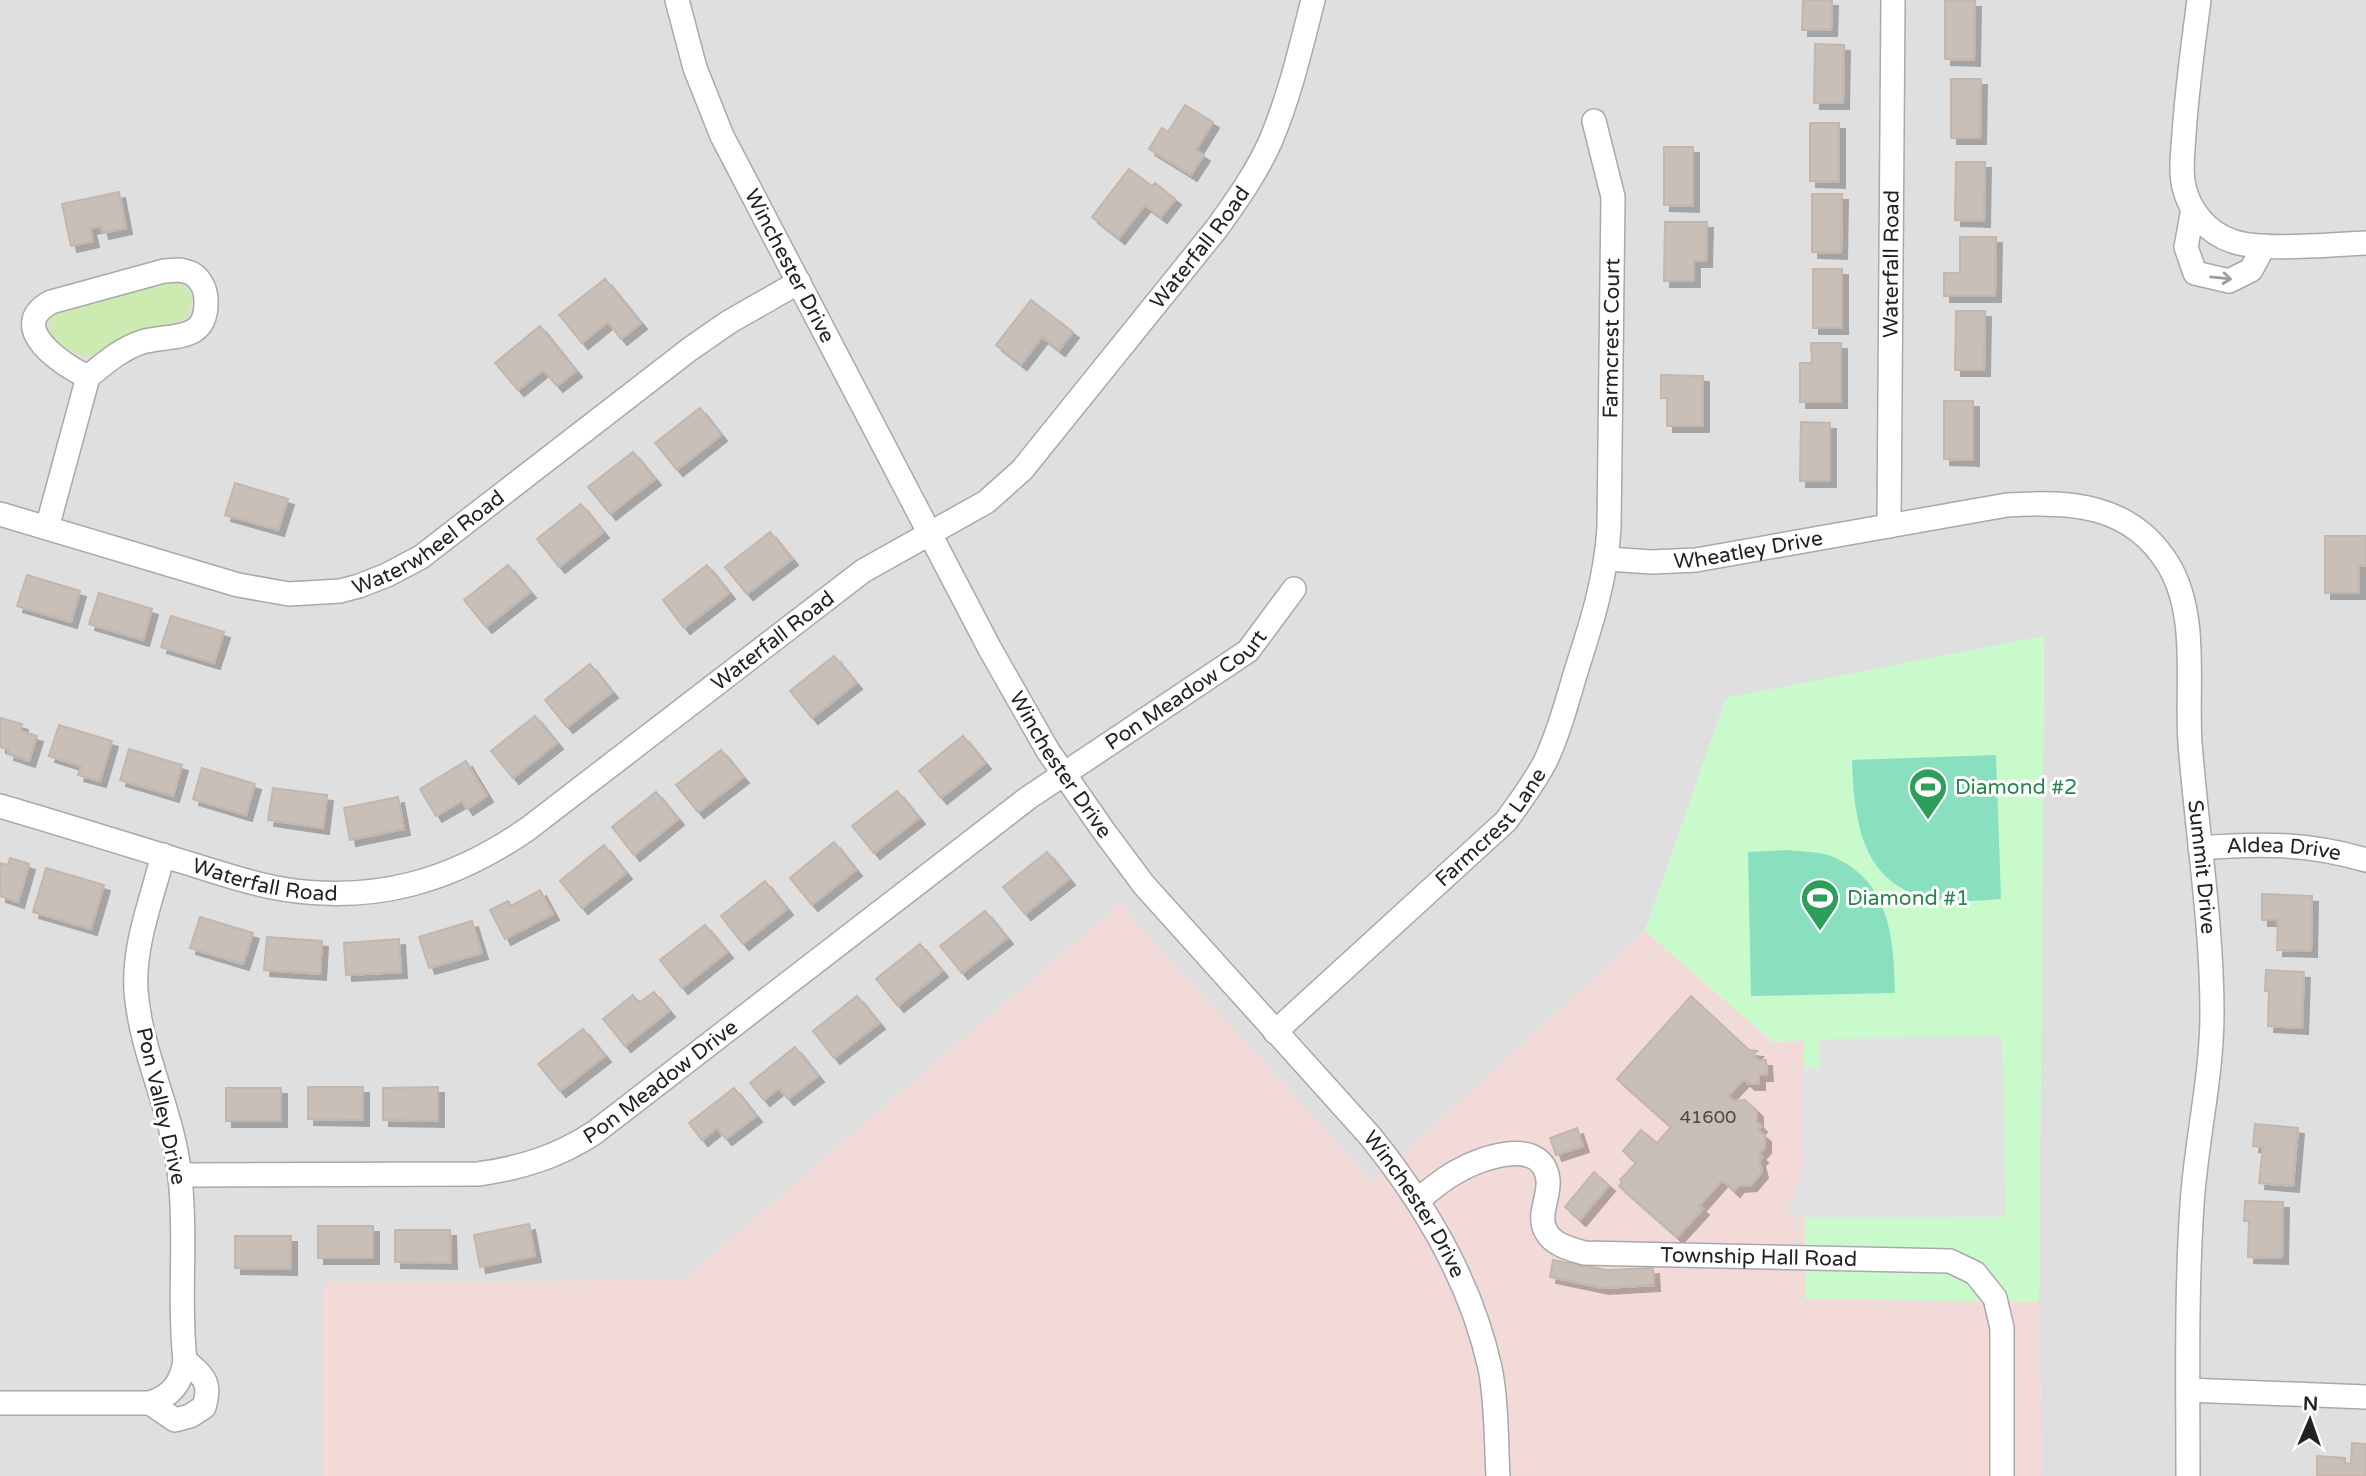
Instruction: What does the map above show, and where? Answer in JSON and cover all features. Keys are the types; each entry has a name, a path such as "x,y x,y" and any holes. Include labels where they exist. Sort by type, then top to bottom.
{"street":[{"name":"Winchester Drive","path":"677,0 707,102 722,136 990,649 1048,751 1144,885 1370,1136 1418,1200 1452,1260 1477,1324 1490,1370 1498,1476"},
{"name":"Waterfall Road","path":"0,806 257,884 316,893 350,893 426,881 458,870 496,851 863,571 986,502 1022,470 1217,228 1246,187 1270,142 1288,94 1313,0"},
{"name":"Waterfall Road","path":"1889,526 1893,0"},
{"path":"2199,0 2187,93 2182,174 2193,209 2207,226 2234,242 2264,246 2366,243"},
{"name":"Farmcrest Court","path":"1594,121 1614,197 1607,559"},
{"path":"2193,209 2186,247 2195,273 2229,281 2251,270 2264,246"},
{"path":"47,528 88,377 122,351 142,342 195,330 205,312 203,286 198,277 180,270 164,271 43,306 36,321 38,342 75,371 88,377"},
{"name":"Waterwheel Road","path":"0,514 260,590 311,594 359,586 421,557 690,349 729,322 799,282"},
{"name":"Summit Drive","path":"1889,526 2007,505 2044,503 2102,511 2129,522 2143,534 2169,566 2179,588 2185,612 2190,740 2211,953 2212,1016 2209,1066 2198,1137 2192,1204 2188,1476"},
{"name":"Wheatley Drive","path":"1607,559 1652,562 1696,560 1889,526"},
{"name":"Farmcrest Lane","path":"1275,1032 1490,837 1525,796 1545,762 1557,733 1598,602 1607,559"},
{"name":"Pon Meadow Court","path":"1064,774 1248,650 1294,589"},
{"name":"Pon Meadow Drive","path":"180,1174 478,1174 514,1169 555,1155 594,1133 1028,798 1064,774"},
{"name":"Aldea Drive","path":"2200,848 2280,844 2339,852 2366,860"},
{"name":"Pon Valley Drive","path":"150,1403 168,1394 176,1386 185,1360 180,1174 173,1137 141,1025 136,991 139,944 163,855"},
{"name":"Township Hall Road","path":"1418,1200 1461,1169 1512,1152 1541,1160 1548,1177 1543,1221 1547,1233 1562,1246 1584,1252 1950,1261 1975,1273 1995,1298 2002,1328 2002,1476"},
{"path":"0,1403 150,1403 175,1420 190,1416 204,1407 208,1394 206,1381 185,1360"},
{"path":"2188,1390 2366,1397"}],"shaded area":[{"path":"0,0 2366,0 2366,1476 2042,1476 2039,1302 2044,637 1726,698 1645,931 1373,1182 1120,904 683,1280 324,1282 324,1476 0,1476"},
{"path":"1120,904 1373,1182 1645,931 1773,1042 1804,1040 1806,1299 2039,1302 2042,1476 324,1476 324,1282 683,1280"},
{"path":"2002,1036 2006,1217 1786,1218 1803,1169 1802,1068 1819,1068 1819,1039"}],"green space":[{"path":"170,281 184,286 191,293 192,303 188,317 181,321 126,334 95,354 83,357 53,340 48,333 50,317 58,311"},
{"path":"2044,636 2039,1302 1805,1299 1804,1040 1773,1042 1645,931 1726,698"},
{"name":"Diamond #2","path":"1996,755 2001,899 1930,899 1900,887 1884,874 1872,859 1858,822 1852,760"},
{"name":"Diamond #1","path":"1788,850 1831,856 1851,867 1866,880 1877,895 1890,932 1895,993 1751,996 1748,852"}],"building":[{"path":"1803,0 1832,0 1831,30 1802,30"},
{"path":"1945,1 1975,1 1974,60 1945,59"},
{"path":"1815,44 1844,45 1843,103 1814,103"},
{"path":"1951,79 1981,79 1980,138 1951,138"},
{"path":"1185,105 1213,122 1196,150 1204,155 1191,175 1149,149 1162,128 1168,132"},
{"path":"1810,123 1839,123 1839,182 1810,181"},
{"path":"1664,147 1693,147 1693,206 1664,205"},
{"path":"1956,162 1985,162 1984,221 1955,220"},
{"path":"1129,169 1152,186 1155,183 1175,199 1161,217 1145,205 1119,238 1092,217"},
{"path":"119,192 126,228 103,233 101,226 90,228 93,241 71,246 62,204"},
{"path":"1812,194 1842,194 1841,253 1812,252"},
{"path":"1665,222 1707,222 1706,261 1694,261 1694,281 1664,281"},
{"path":"1960,237 1996,237 1995,296 1944,296 1944,273 1960,273"},
{"path":"1813,269 1842,269 1842,328 1813,328"},
{"path":"605,279 641,323 621,339 608,322 582,343 559,315"},
{"path":"1031,300 1073,332 1059,350 1042,337 1021,364 996,345"},
{"path":"1956,311 1985,311 1984,370 1955,370"},
{"path":"540,326 576,371 557,386 543,370 518,390 495,363"},
{"path":"1811,343 1841,343 1841,402 1800,402 1800,363 1812,363"},
{"path":"1661,375 1703,376 1703,426 1667,426 1667,398 1661,398"},
{"path":"1944,401 1973,401 1973,460 1944,459"},
{"path":"700,408 721,435 677,470 655,443"},
{"path":"1801,422 1830,423 1830,481 1800,481"},
{"path":"633,452 655,479 610,514 588,487"},
{"path":"235,483 288,499 278,530 225,515"},
{"path":"581,504 603,532 559,567 537,539"},
{"path":"770,532 792,559 747,594 725,567"},
{"path":"2325,536 2366,536 2366,566 2359,566 2359,593 2325,593"},
{"path":"508,565 530,592 486,627 464,600"},
{"path":"707,565 729,593 684,628 663,600"},
{"path":"27,575 80,591 71,622 17,606"},
{"path":"99,593 152,609 143,640 89,624"},
{"path":"171,616 224,632 214,663 161,647"},
{"path":"834,656 856,683 812,718 790,691"},
{"path":"590,664 612,692 567,727 545,700"},
{"path":"535,716 557,743 513,778 491,751"},
{"path":"0,718 22,724 20,731 37,736 29,761 8,754 9,750 0,747"},
{"path":"59,725 112,741 100,781 78,775 81,766 49,756"},
{"path":"963,736 985,763 941,798 919,771"},
{"path":"129,749 182,765 173,796 120,780"},
{"path":"721,750 743,777 698,812 676,785"},
{"path":"466,761 487,796 467,809 462,801 436,816 420,789"},
{"path":"202,768 255,784 246,815 193,799"},
{"path":"273,788 327,795 323,828 268,820"},
{"path":"897,791 919,818 874,853 852,826"},
{"path":"656,792 678,819 634,855 612,827"},
{"path":"398,797 404,829 350,840 344,808"},
{"path":"834,842 856,870 812,905 790,878"},
{"path":"604,845 626,873 582,908 560,881"},
{"path":"1047,852 1069,879 1025,914 1003,887"},
{"path":"10,858 29,864 18,902 0,896 0,863 8,865"},
{"path":"46,868 104,885 91,929 33,912"},
{"path":"765,881 787,909 743,944 721,916"},
{"path":"540,890 553,914 505,939 490,910 508,901 511,906"},
{"path":"2262,894 2312,896 2311,951 2277,950 2278,920 2262,920"},
{"path":"985,911 1007,938 962,973 940,946"},
{"path":"200,917 253,933 243,964 190,948"},
{"path":"472,921 482,953 429,968 419,937"},
{"path":"705,925 727,952 682,988 660,960"},
{"path":"267,937 322,941 320,974 264,970"},
{"path":"399,939 401,972 346,975 344,943"},
{"path":"920,944 942,971 898,1006 876,979"},
{"path":"2266,970 2304,972 2302,1028 2268,1026 2269,991 2265,991"},
{"path":"654,992 669,1011 625,1046 603,1019 633,995 639,1003"},
{"path":"857,996 879,1023 834,1058 813,1031"},
{"path":"1691,996 1749,1050 1757,1051 1753,1055 1758,1060 1766,1060 1767,1075 1759,1075 1759,1084 1749,1084 1744,1079 1728,1096 1734,1101 1745,1100 1757,1111 1757,1122 1761,1126 1758,1130 1765,1136 1765,1147 1759,1154 1762,1157 1759,1160 1762,1172 1751,1185 1738,1186 1734,1191 1722,1180 1699,1206 1703,1209 1677,1237 1619,1186 1622,1182 1620,1180 1636,1163 1623,1151 1641,1130 1657,1143 1671,1127 1617,1079"},
{"path":"583,1029 605,1056 560,1091 538,1064"},
{"path":"795,1047 818,1076 788,1099 779,1088 764,1100 750,1083"},
{"path":"308,1087 363,1087 363,1120 308,1119"},
{"path":"438,1087 438,1121 383,1120 383,1088"},
{"path":"226,1088 281,1088 281,1121 226,1121"},
{"path":"734,1088 756,1116 726,1139 717,1128 702,1140 689,1123"},
{"path":"2255,1124 2298,1128 2293,1186 2259,1183 2263,1147 2253,1146"},
{"path":"1577,1128 1583,1146 1556,1155 1550,1138"},
{"path":"1594,1172 1609,1185 1580,1220 1565,1207"},
{"path":"2245,1201 2283,1202 2282,1258 2248,1257 2249,1221 2244,1221"},
{"path":"529,1224 535,1256 480,1267 474,1235"},
{"path":"318,1226 373,1226 373,1258 318,1258"},
{"path":"395,1230 450,1230 451,1263 395,1262"},
{"path":"235,1236 291,1236 291,1269 235,1268"},
{"path":"1553,1260 1607,1270 1653,1268 1654,1285 1603,1288 1550,1277"},
{"path":"2352,1443 2366,1444 2366,1476 2317,1476 2317,1456 2345,1458 2345,1463 2351,1464"}],"place":[{"name":"Diamond #2","path":"1928,821"},
{"name":"Diamond #1","path":"1820,932"}]}
